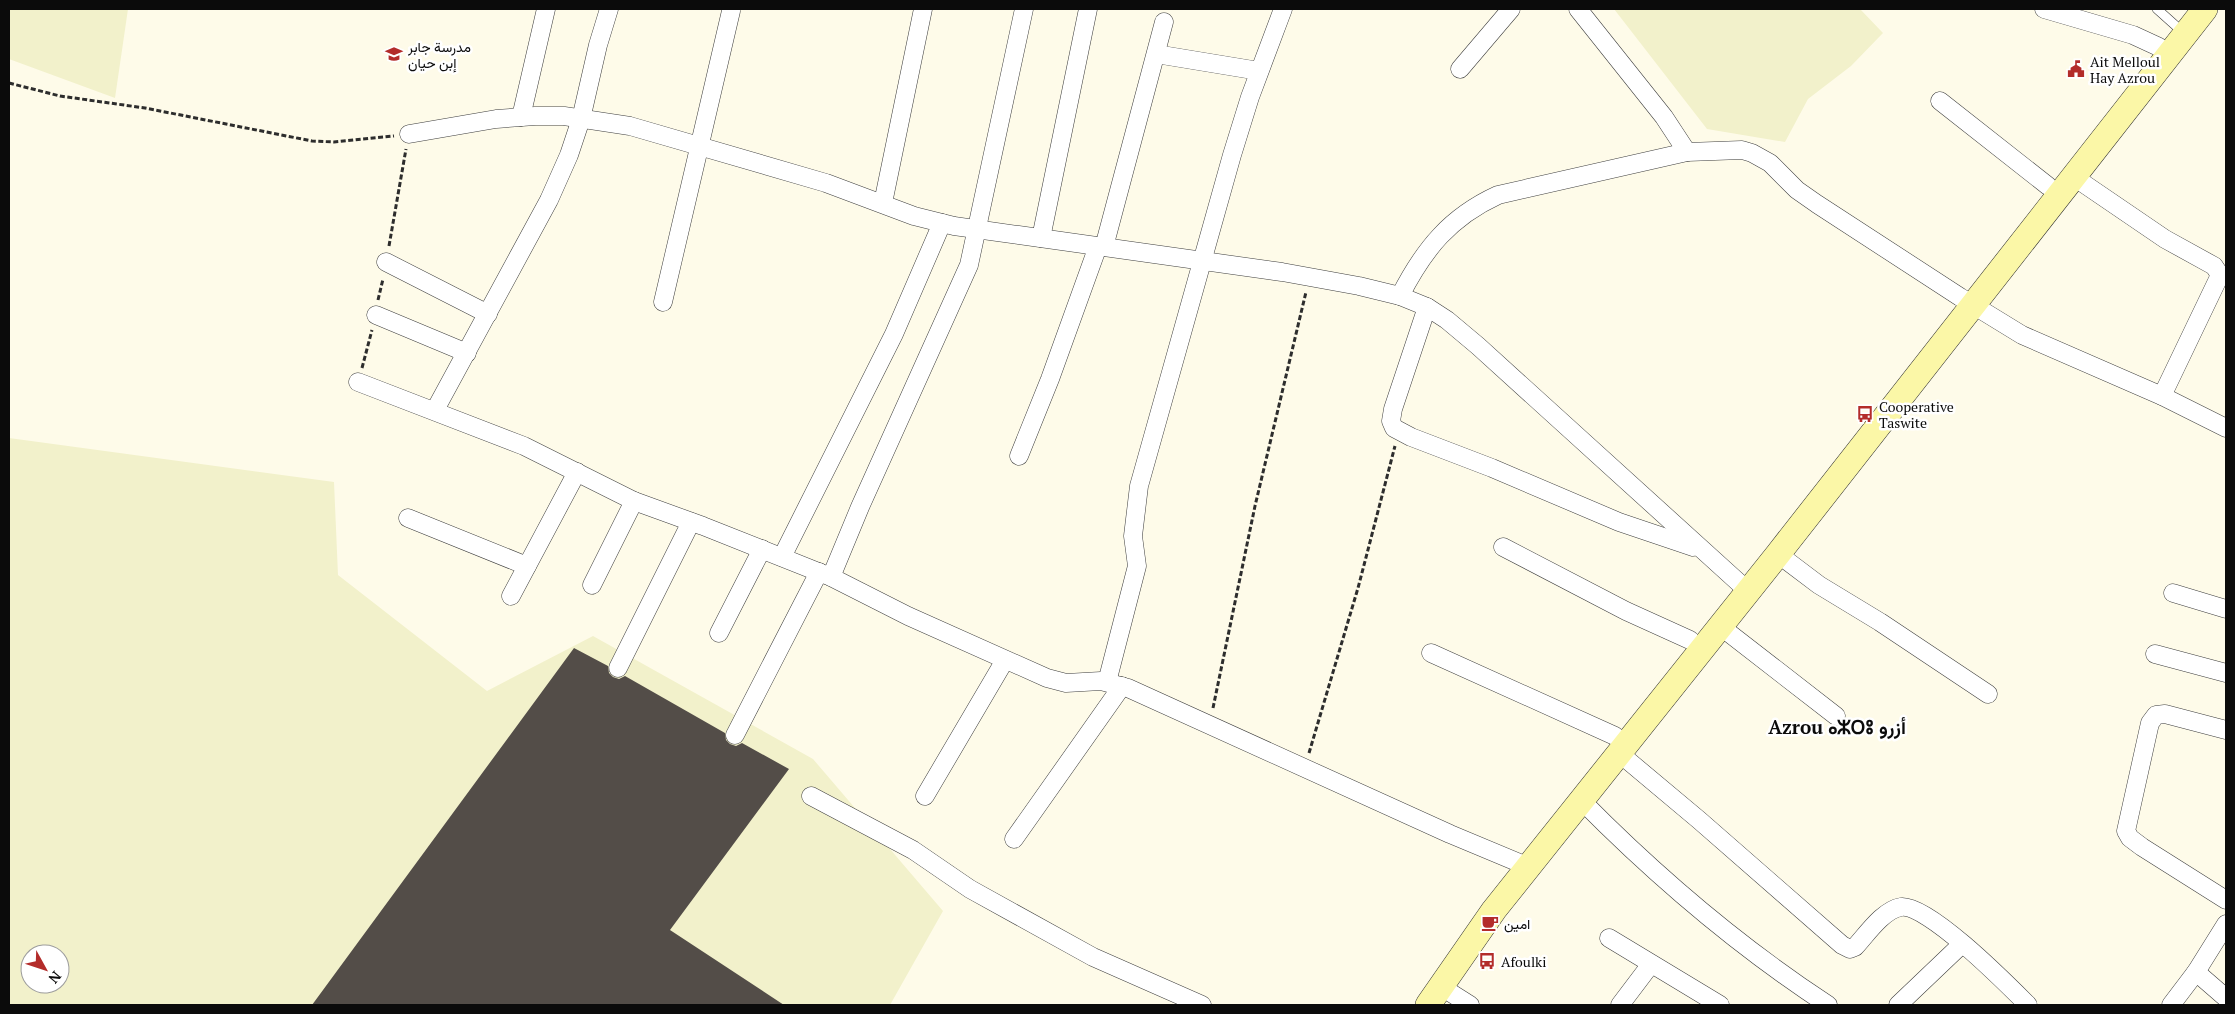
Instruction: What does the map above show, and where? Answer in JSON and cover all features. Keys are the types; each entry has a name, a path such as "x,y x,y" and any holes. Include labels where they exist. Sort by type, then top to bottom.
{"main road":[{"path":"1434,996 1494,910 1523,864 1617,744 1720,626 1742,586 1966,301 2074,177 2205,9"},
{"path":"1414,1005 1461,936 1581,800 1617,744 1690,640 1742,586 1778,554 1966,301 2048,186 2183,17"}],"street":[{"path":"520,117 546,9"},
{"path":"435,410 549,200 569,155 581,118 598,45 609,9"},
{"path":"883,203 923,9"},
{"path":"735,735 825,574 860,507 965,276 972,256 1024,9"},
{"path":"1041,238 1088,9"},
{"path":"1014,840 1114,684 1137,566 1133,536 1139,486 1232,155 1259,71 1283,9"},
{"path":"1460,69 1511,9"},
{"path":"1578,9 1648,96 1687,152"},
{"path":"2044,9 2133,35 2159,47"},
{"path":"663,302 701,146 731,11"},
{"path":"1019,456 1101,247 1164,22"},
{"path":"1156,54 1259,71"},
{"path":"1940,101 2048,186"},
{"path":"408,134 496,119 520,117 564,116 630,126 826,183 914,216 976,230 1309,277 1400,296 1426,307 1447,320 1478,346 1699,549 1742,586"},
{"path":"1400,296 1414,269 1437,238 1475,206 1498,195 1687,152 1742,150 1761,157 1784,176 1797,190 1817,204 1966,301 2030,339 2162,396 2226,428"},
{"path":"2074,177 2165,239 2214,266 2220,276 2162,396"},
{"path":"782,557 894,334 942,222"},
{"path":"386,262 488,314"},
{"path":"1426,307 1392,409 1391,421 1394,428 1619,522 1699,549"},
{"path":"376,314 467,353"},
{"path":"358,382 435,410 524,446 634,501 825,574 908,616 1046,678 1066,683 1114,684 1210,724 1450,834 1523,864"},
{"path":"512,596 577,472"},
{"path":"592,585 634,501"},
{"path":"408,518 528,566"},
{"path":"618,668 691,522"},
{"path":"1503,546 1626,611 1690,640"},
{"path":"719,633 762,549"},
{"path":"1778,554 1819,585 1880,622 1988,694"},
{"path":"2173,593 2226,609"},
{"path":"1720,626 1836,716"},
{"path":"1431,653 1617,744 1699,820 1842,945 1849,948 1855,947 1891,912 1899,907 1908,906 1926,915 1962,944 2028,1005"},
{"path":"2155,654 2226,673"},
{"path":"926,796 1005,660"},
{"path":"2226,730 2165,714 2156,715 2150,724 2126,831 2130,838 2142,847 2226,900"},
{"path":"811,796 913,850 970,889 1093,957 1202,1005"},
{"path":"1581,800 1625,845 1704,915 1758,957 1828,1005"},
{"path":"2171,1005 2196,972 2226,924"},
{"path":"1609,938 1720,1005"},
{"path":"1898,1005 1962,944"},
{"path":"1620,1005 1651,964"},
{"path":"2196,972 2226,998"},
{"path":"1434,996 1470,1005"}],"lane":[{"path":"2157,9 2183,17"}],"path":[{"path":"9,83 60,96 145,108 312,141 334,142 408,134"},
{"path":"1210,724 1255,506 1309,277"},
{"path":"1305,768 1358,588 1399,431"}],"green space":[{"path":"9,9 128,9 115,98 9,59"},
{"path":"1614,9 1860,9 1883,33 1851,66 1808,99 1785,142 1707,129"},
{"path":"9,438 334,482 338,575 487,691 593,636 813,759 943,911 890,1005 9,1005"}],"building":[{"path":"574,648 608,666 609,673 613,677 619,679 625,676 725,733 726,740 730,744 736,746 742,743 789,769 670,930 784,1005 312,1005"}],"place":[{"name":"مدرسة جابر إبن حيان","path":"394,54"},
{"name":"Ait Melloul Hay Azrou","path":"2076,69"},
{"name":"Cooperative Taswite","path":"1865,414"},
{"name":"امين","path":"1490,923"},
{"name":"Afoulki","path":"1487,961"}],"district":[{"name":"Azrou ⴰⵣⵔⵓ أزرو","path":"1837,726"}]}
